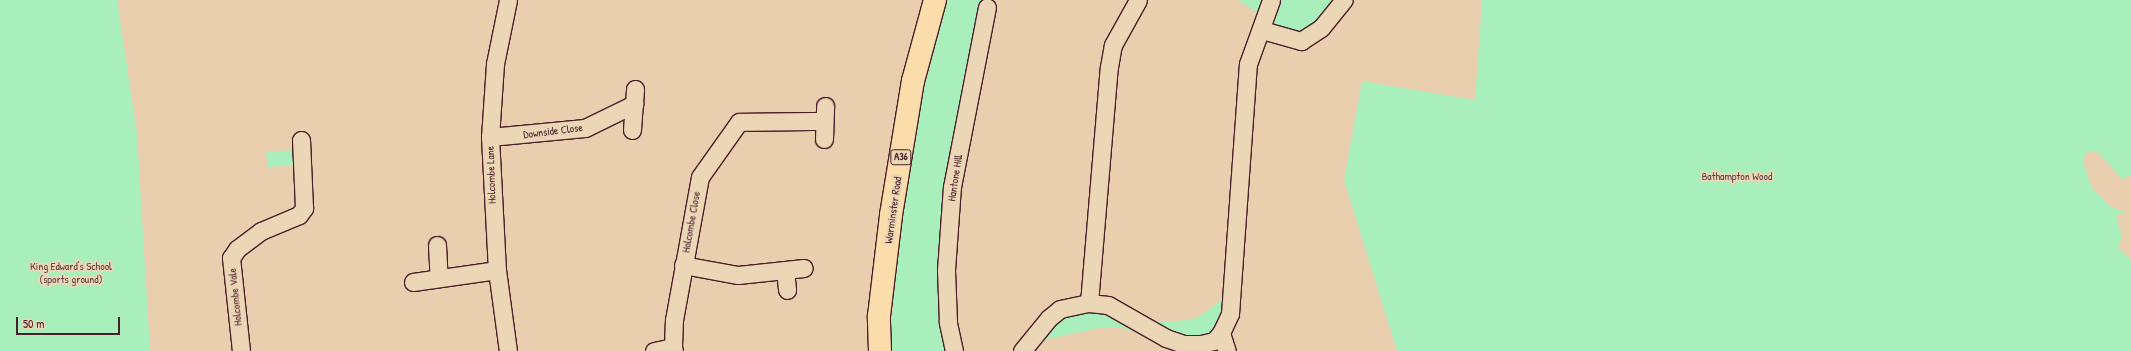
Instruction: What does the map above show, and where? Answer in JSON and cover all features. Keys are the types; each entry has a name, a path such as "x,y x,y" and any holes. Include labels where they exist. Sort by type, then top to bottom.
{"highway":[{"name":"Warminster Road","path":"880,351 879,316 891,215 913,81 935,0"}],"street":[{"name":"Holcombe Lane","path":"508,0 495,64 490,137 497,270 508,351"},
{"path":"1089,303 1109,67 1113,45 1138,0"},
{"path":"1022,351 1036,332 1060,309 1089,303 1108,305 1166,338 1183,344 1201,344 1214,340 1221,333 1230,314 1248,64 1262,30 1271,0"},
{"path":"1262,30 1301,41 1321,28 1344,0"},
{"name":"Hantone Hill","path":"954,351 948,322 946,270 952,187 987,7"},
{"name":"Downside Close","path":"490,137 585,128 635,96 632,130"},
{"name":"Holcombe Close","path":"654,351 674,349 674,320 700,177 739,122 824,113 824,139"},
{"name":"Holcombe Vale","path":"241,351 231,258 237,249 261,231 299,216 304,208 301,140"},
{"path":"437,245 439,278"},
{"path":"683,265 738,275 804,268"},
{"path":"413,282 497,270"},
{"path":"785,270 788,290"},
{"path":"1221,333 1227,351"}],"green space":[{"name":"King Edward's School (sports ground)","path":"0,0 117,0 137,134 150,351 0,351"},
{"path":"943,0 983,0 948,189 948,351 889,351 904,186 924,62"},
{"path":"1238,0 1266,0 1261,15"},
{"path":"1280,0 1335,0 1314,27 1299,35 1272,24"},
{"name":"Bathampton Wood","path":"1482,0 2131,0 2131,175 2122,179 2097,151 2087,152 2083,161 2092,188 2110,206 2128,214 2118,214 2117,221 2122,236 2118,248 2131,259 2131,351 1397,351 1344,180 1362,81 1475,100"},
{"path":"294,150 300,165 268,167 266,152"},
{"path":"1224,298 1228,305 1214,331 1206,336 1182,338 1154,322 1171,322 1197,318"},
{"path":"1100,308 1150,336 1123,328 1104,327 1038,341 1064,315"}]}
